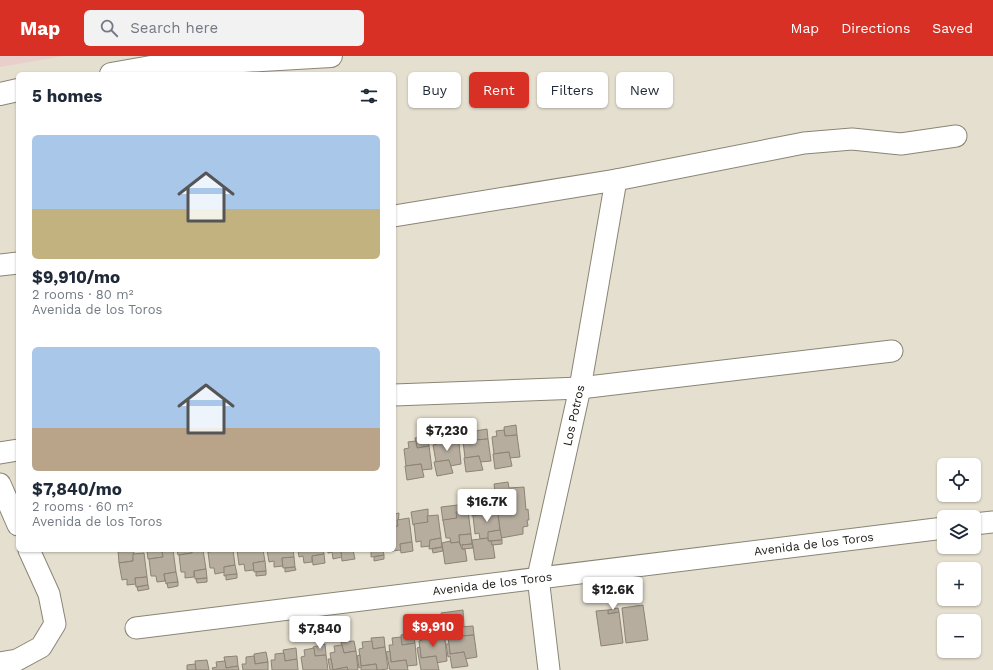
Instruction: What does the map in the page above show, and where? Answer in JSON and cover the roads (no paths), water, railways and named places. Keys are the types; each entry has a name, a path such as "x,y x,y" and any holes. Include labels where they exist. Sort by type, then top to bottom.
{"street":[{"path":"122,72 157,66 331,56"},
{"path":"0,94 16,90"},
{"path":"396,216 616,180 804,143 852,139 901,144 956,136"},
{"path":"616,180 580,388 892,351"},
{"path":"0,265 16,263"},
{"name":"Los Potros","path":"396,395 580,388 538,577 550,670"},
{"path":"0,453 16,450"},
{"path":"0,484 16,520"},
{"path":"981,523 993,522"},
{"name":"Avenida de los Toros","path":"136,628 538,577 937,529"},
{"path":"0,663 17,660 41,647 55,624 49,594 30,552"}]}
